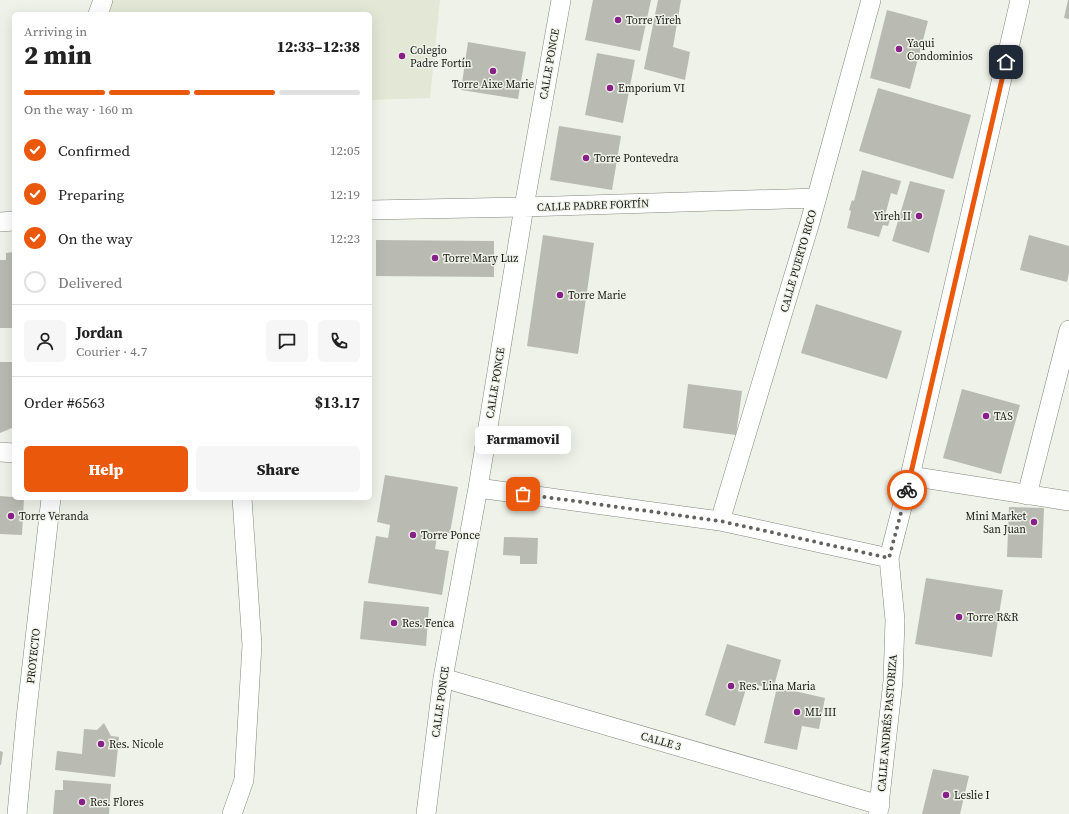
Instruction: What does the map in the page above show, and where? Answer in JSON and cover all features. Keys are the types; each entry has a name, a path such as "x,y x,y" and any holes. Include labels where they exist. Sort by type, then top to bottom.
{"street":[{"path":"99,12 103,0"},
{"name":"CALLE PONCE","path":"426,814 443,678 478,488 524,207 561,0"},
{"name":"CALLE PUERTO RICO","path":"720,521 816,198 871,0"},
{"name":"CALLE ANDRÉS PASTORIZA","path":"879,810 894,682 895,620 889,558 910,476 1020,0"},
{"name":"CALLE PADRE FORTÍN","path":"372,210 816,198"},
{"path":"0,222 12,221"},
{"path":"1027,494 1069,330"},
{"path":"0,452 12,453"},
{"path":"910,476 1069,501"},
{"path":"478,488 720,521 889,558"},
{"name":"PROYECTO","path":"17,814 26,718 51,500"},
{"path":"232,814 244,780 252,645 242,500"},
{"name":"CALLE 3","path":"443,678 879,810"}],"shaded area":[{"name":"Colegio Padre Fortín","path":"103,0 440,0 430,98 372,100 372,12 99,12"}],"building":[{"name":"Torre Yireh","path":"593,0 651,0 640,51 585,40"},
{"path":"658,0 681,0 673,47 690,52 685,80 644,69"},
{"path":"1069,0 1069,19 1064,18"},
{"name":"Yaqui Condominios","path":"887,10 928,21 910,89 870,78"},
{"name":"Torre Aixe Marie","path":"468,42 526,52 518,99 461,90"},
{"name":"Emporium VI","path":"597,53 635,60 623,123 585,115"},
{"path":"878,88 971,115 953,179 859,151"},
{"name":"Torre Pontevedra","path":"559,126 621,136 612,190 550,180"},
{"name":"Yireh II","path":"862,170 901,181 897,195 891,193 885,216 891,217 888,226 883,225 879,237 847,228 851,211 849,210 852,200 854,201"},
{"name":"Yireh II","path":"910,181 945,190 929,253 892,241"},
{"name":"Torre Marie","path":"543,235 594,243 578,354 527,346"},
{"path":"1029,235 1069,246 1069,273 1067,282 1020,270"},
{"name":"Torre Mary Luz","path":"376,240 494,241 494,277 376,276"},
{"path":"12,252 12,328 0,328 0,260 6,260 6,253"},
{"path":"816,304 902,331 887,379 801,353"},
{"path":"0,362 12,362 12,428 0,433"},
{"path":"688,384 742,391 736,435 683,428"},
{"path":"962,389 1020,405 1001,474 943,458"},
{"name":"Torre Ponce","path":"385,475 458,487 450,533 438,531 435,549 449,551 442,595 368,583 376,536 388,538 390,525 377,522"},
{"name":"Torre Veranda","path":"0,496 12,497 12,500 24,500 22,535 0,534"},
{"path":"1009,507 1044,508 1042,558 1007,557"},
{"path":"504,537 538,538 537,564 520,564 520,556 503,555"},
{"name":"Torre R&R","path":"926,578 1003,590 992,657 915,644"},
{"name":"Res. Fenca","path":"364,601 429,607 426,646 360,639"},
{"name":"Res. Lina Maria","path":"727,644 781,660 773,690 748,682 735,726 705,715"},
{"name":"ML III","path":"777,687 825,698 819,729 802,726 797,750 764,743"},
{"name":"Res. Nicole","path":"104,723 111,736 119,737 115,777 55,770 57,751 82,754 84,729 97,730"},
{"path":"0,751 3,752 1,765 0,765"},
{"name":"Leslie I","path":"933,769 969,776 960,814 922,814"},
{"name":"Res. Flores","path":"63,780 111,784 109,814 53,814 55,790 63,790"}],"way so far":[{"path":"523,494 720,521 889,558 907,490"}],"place":[{"name":"Torre Yireh","path":"618,20"},
{"name":"Yaqui Condominios","path":"899,49"},
{"name":"Colegio Padre Fortín","path":"402,56"},
{"name":"Torre Aixe Marie","path":"493,71"},
{"name":"Emporium VI","path":"610,88"},
{"name":"Torre Pontevedra","path":"586,158"},
{"name":"Yireh II","path":"919,216"},
{"name":"Torre Mary Luz","path":"435,258"},
{"name":"Torre Marie","path":"560,295"},
{"name":"TAS","path":"986,416"},
{"name":"Farmamovil","path":"523,494"},
{"name":"Torre Veranda","path":"11,516"},
{"name":"Mini Market San Juan","path":"1034,522"},
{"name":"Torre Ponce","path":"413,535"},
{"name":"Torre R&R","path":"959,617"},
{"name":"Res. Fenca","path":"394,623"},
{"name":"Res. Lina Maria","path":"731,686"},
{"name":"ML III","path":"797,712"},
{"name":"Res. Nicole","path":"101,744"},
{"name":"Leslie I","path":"946,795"},
{"name":"Res. Flores","path":"82,802"}],"route":[{"path":"907,490 1006,62"}]}
